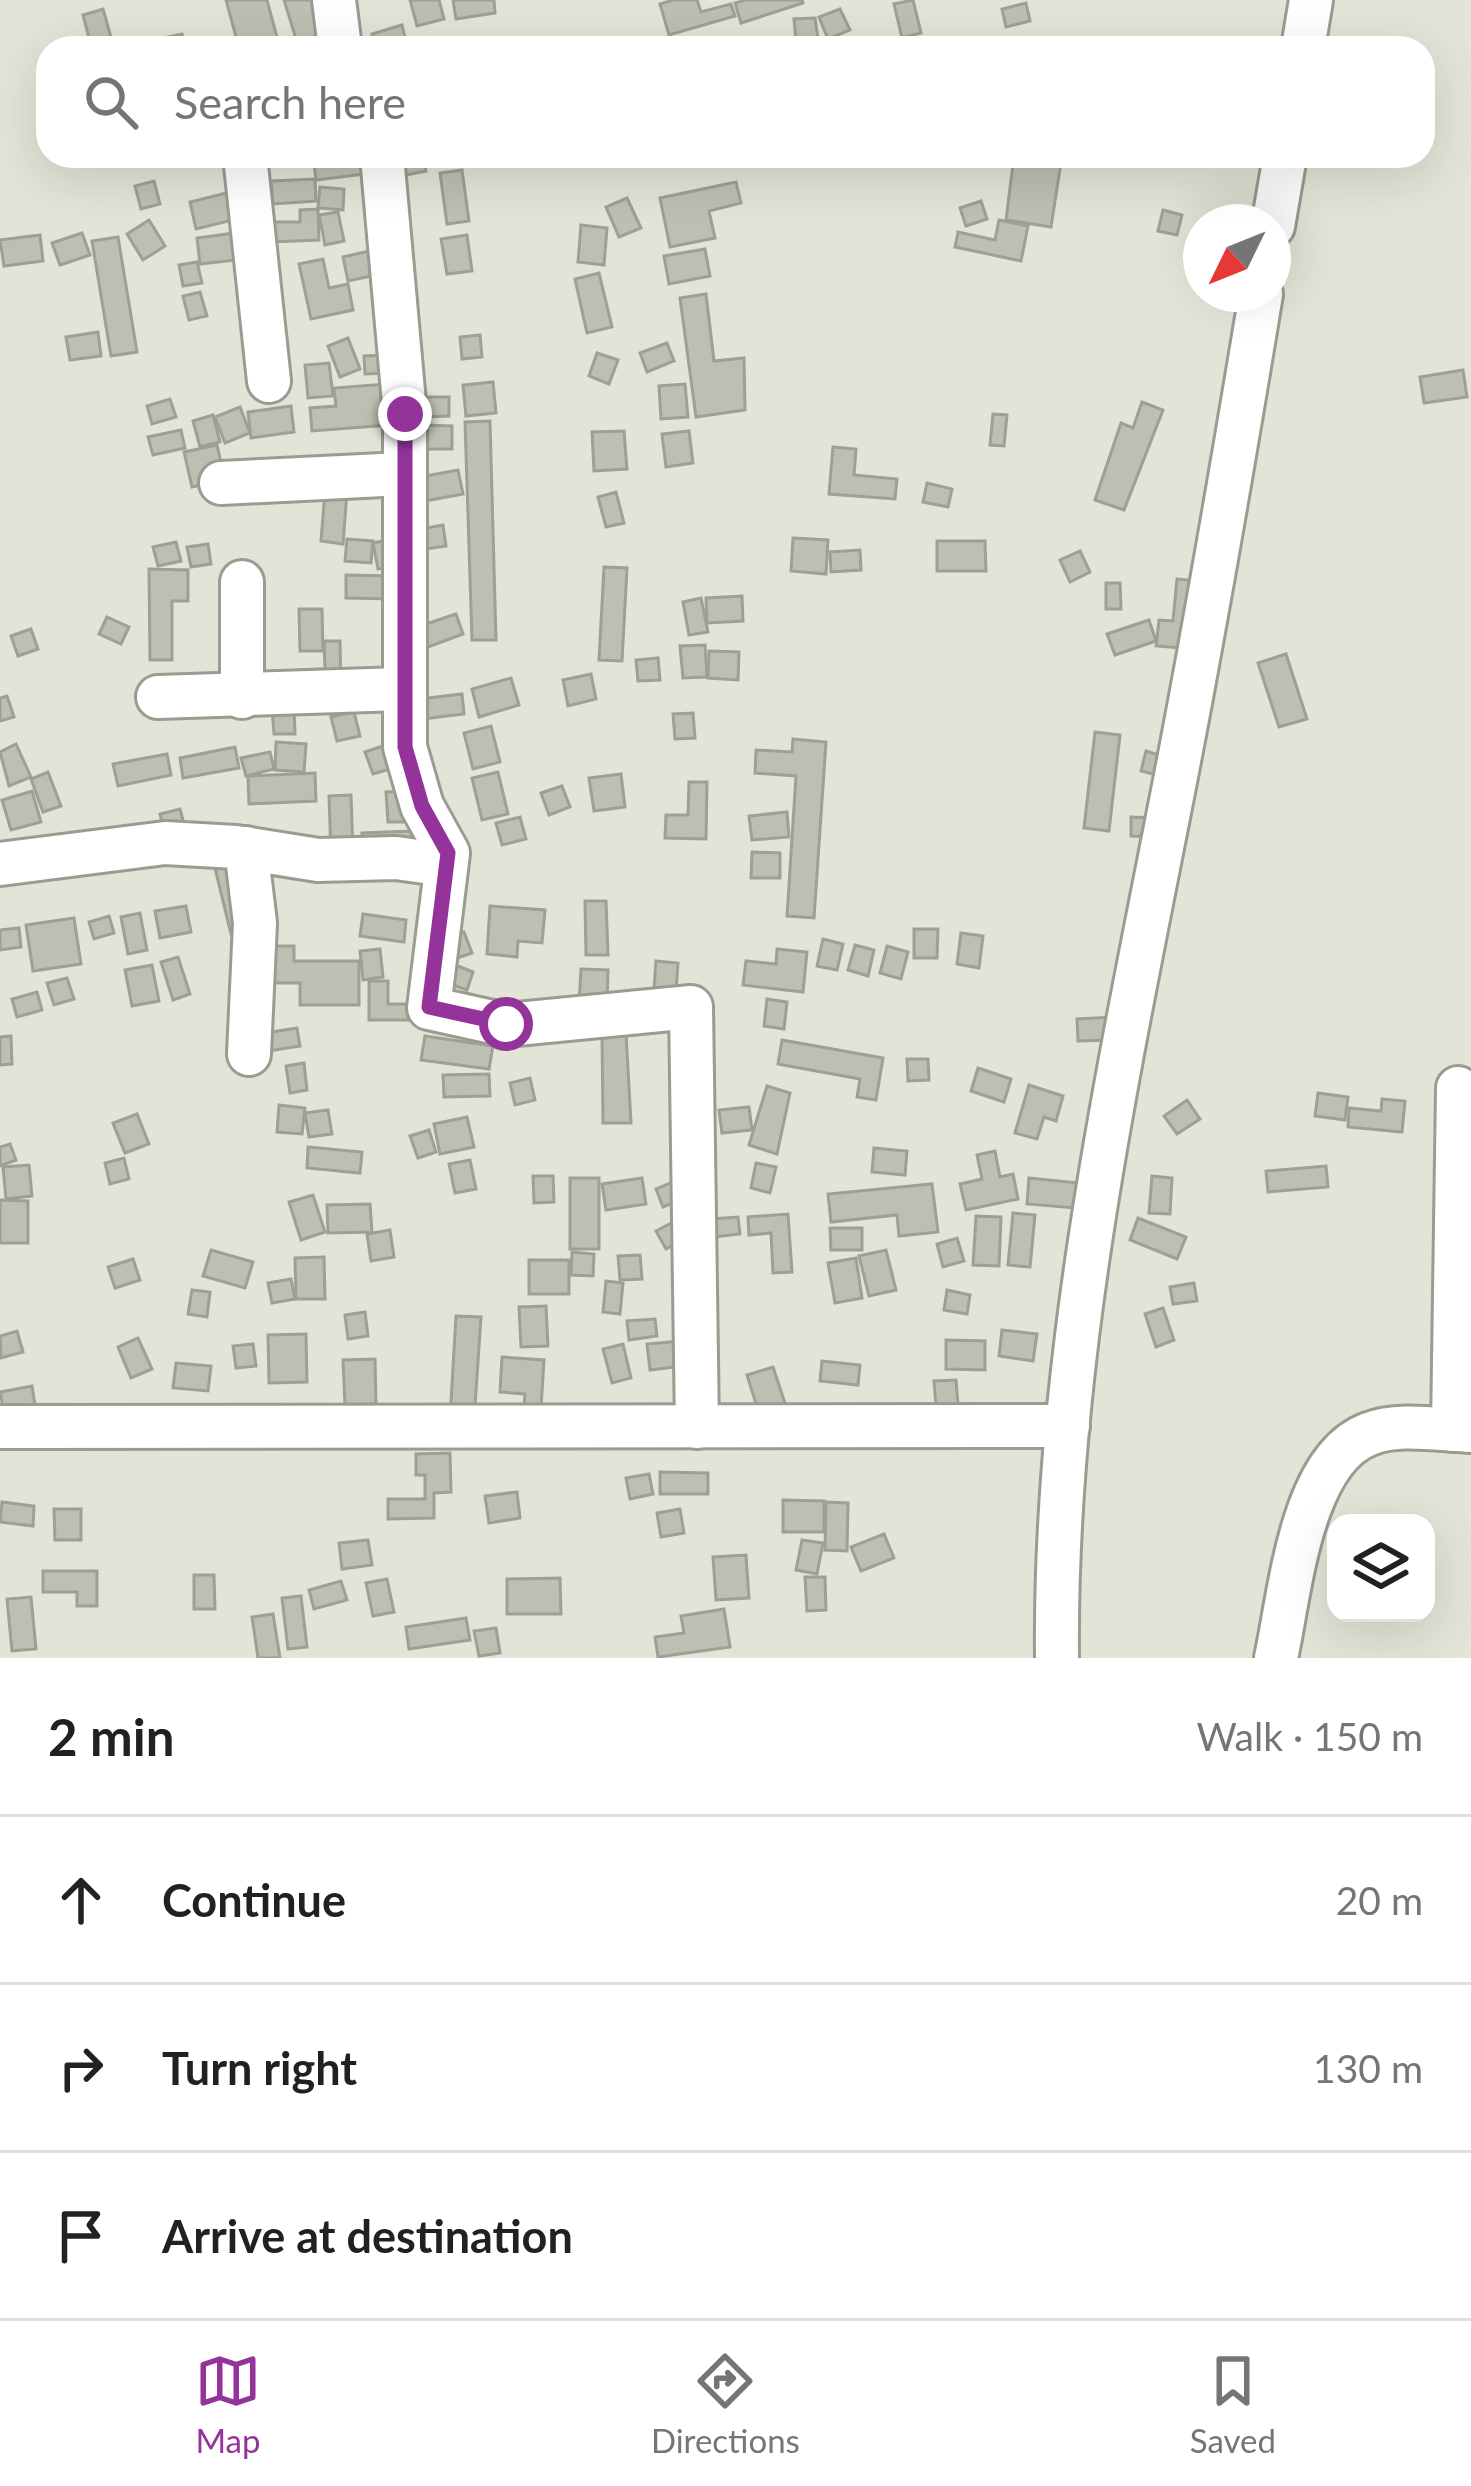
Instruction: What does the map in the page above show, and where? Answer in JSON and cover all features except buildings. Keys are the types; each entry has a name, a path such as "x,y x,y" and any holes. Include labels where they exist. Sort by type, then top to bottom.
{"street":[{"path":"334,0 338,36"},
{"path":"1305,36 1312,0"},
{"path":"246,168 269,381"},
{"path":"383,168 405,414 405,747 422,806 448,853 429,1007 506,1024 692,1006 697,1426"},
{"path":"1277,204 1283,168"},
{"path":"1057,1658 1071,1373 1130,1013 1200,656 1259,312"},
{"path":"221,484 404,474"},
{"path":"242,582 242,697"},
{"path":"158,697 402,689"},
{"path":"0,864 165,843 246,848 318,860 396,858 446,865"},
{"path":"246,848 255,923 249,1054"},
{"path":"1276,1658 1314,1490 1332,1464 1368,1434 1462,1431 1458,1088"},
{"path":"0,1427 1068,1426"}],"route":[{"path":"405,414 401,611 405,747 422,806 448,853 429,1007 506,1024"}]}
